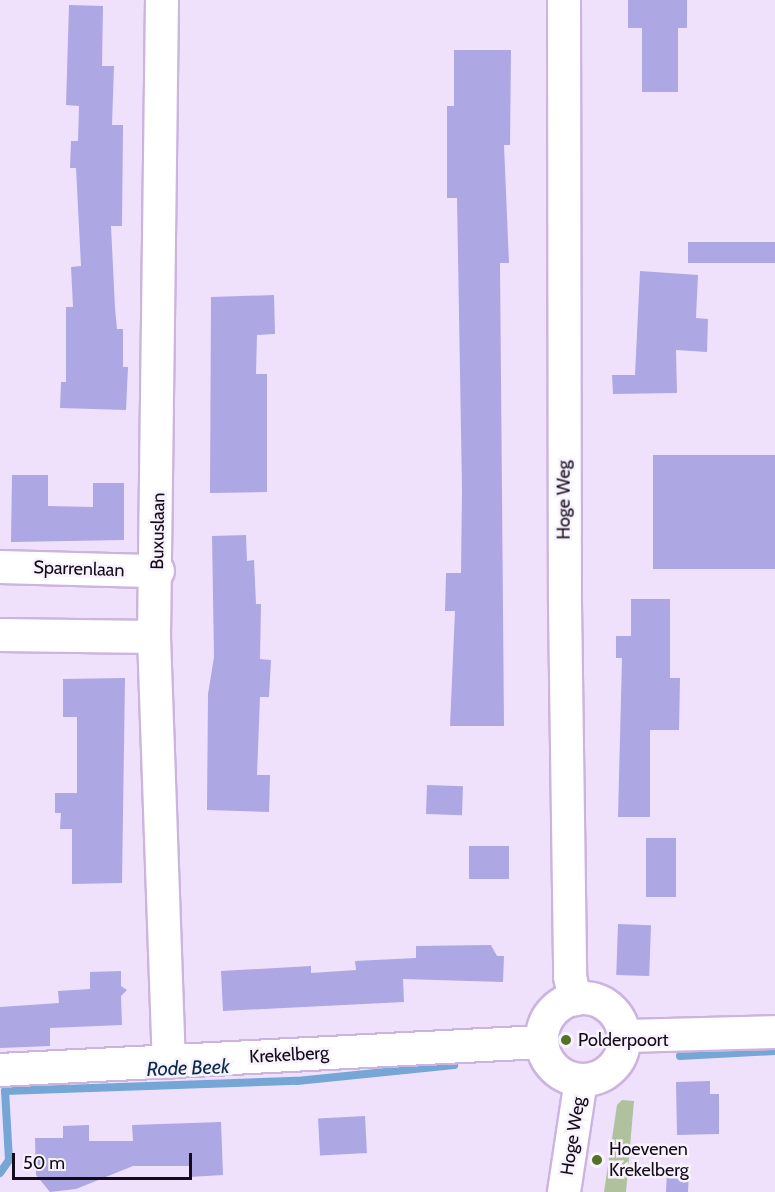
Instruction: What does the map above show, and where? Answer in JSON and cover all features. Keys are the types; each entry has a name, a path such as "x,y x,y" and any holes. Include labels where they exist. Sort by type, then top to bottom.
{"street":[{"name":"Buxuslaan","path":"162,0 158,571 154,637 169,1062"},
{"name":"Hoge Weg","path":"564,0 565,604 570,977 575,999"},
{"name":"Sparrenlaan","path":"0,567 158,571"},
{"path":"0,634 154,637"},
{"path":"575,999 608,1006 624,1036 622,1053 613,1068 598,1077 581,1080 554,1068 542,1042 551,1014 575,999"},
{"path":"624,1036 775,1032"},
{"name":"Krekelberg","path":"0,1070 542,1042"},
{"name":"Hoge Weg","path":"564,1192 581,1080"}],"green space":[{"path":"622,1100 634,1101 626,1192 604,1192 617,1105"}],"building":[{"path":"628,0 687,0 687,28 678,28 678,92 642,92 642,28 628,28"},
{"path":"69,5 103,6 102,66 114,66 112,125 123,125 122,226 111,226 117,329 123,329 123,367 128,367 126,410 60,408 61,382 66,382 66,307 73,307 71,267 81,266 76,168 70,168 71,141 78,141 79,106 66,105"},
{"path":"454,50 511,50 510,145 504,145 509,263 500,263 504,726 450,726 455,611 445,611 446,573 461,573 462,489 457,198 447,198 447,106 454,106"},
{"path":"688,242 775,242 775,263 688,263"},
{"path":"640,271 698,275 696,318 708,319 707,352 676,350 677,393 613,394 612,375 635,375"},
{"path":"274,295 275,334 257,335 256,374 267,374 267,492 210,493 211,297"},
{"path":"653,455 775,455 775,569 653,569"},
{"path":"12,475 48,475 48,506 93,507 93,483 124,483 124,540 11,542"},
{"path":"246,535 247,561 254,560 256,604 261,604 260,659 271,660 269,697 260,697 257,775 270,775 269,812 207,810 208,694 214,657 212,536"},
{"path":"631,599 670,599 670,678 680,678 679,730 650,730 650,817 618,817 622,658 616,658 616,636 631,636"},
{"path":"125,678 122,883 72,884 72,829 60,829 61,813 55,813 55,793 77,793 77,717 63,717 63,679"},
{"path":"427,785 463,786 462,815 426,814"},
{"path":"646,838 676,838 676,897 646,897"},
{"path":"469,846 509,846 509,879 469,879"},
{"path":"618,924 651,925 649,976 616,975"},
{"path":"491,945 497,956 504,956 503,982 403,979 404,1002 223,1011 221,971 311,966 311,973 356,970 355,961 416,958 416,946"},
{"path":"121,971 121,986 127,990 121,996 122,1025 50,1028 50,1046 0,1048 0,1007 59,1003 58,991 90,989 90,972"},
{"path":"710,1081 710,1094 719,1094 719,1134 677,1135 676,1082"},
{"path":"365,1116 367,1153 320,1155 318,1118"},
{"path":"221,1122 223,1175 189,1177 189,1166 133,1166 76,1189 50,1192 36,1175 35,1138 63,1138 63,1126 89,1125 89,1141 133,1141 132,1125"},
{"path":"667,1172 689,1173 688,1192 666,1192"}],"waterway":[{"name":"Rode Beek","path":"680,1056 775,1051"},
{"name":"Rode Beek","path":"0,1173 9,1160 5,1091 297,1081 454,1065"}],"place":[{"name":"Polderpoort","path":"566,1040"},
{"name":"Hoevenen Krekelberg","path":"597,1160"}]}
